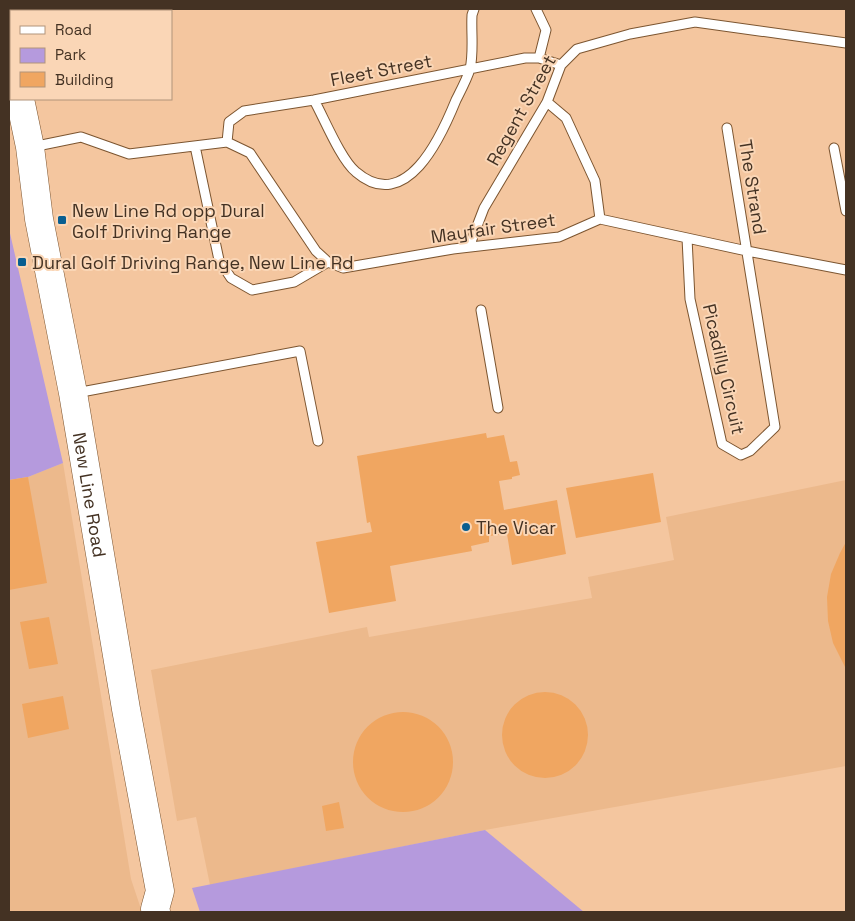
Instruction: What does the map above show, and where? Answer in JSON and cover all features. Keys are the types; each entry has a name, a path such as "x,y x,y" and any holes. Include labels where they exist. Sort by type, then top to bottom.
{"main road":[{"name":"New Line Road","path":"20,100 30,147 38,219 73,393 126,708 163,905"}],"lane":[{"path":"314,100 348,164 356,173 369,181 383,185 396,183 411,175 422,165 446,125 470,68 472,16 474,9"},
{"path":"536,9 546,30 539,58"},
{"name":"Regent Street","path":"469,247 484,208 547,102 561,65 577,49 630,34 695,22 846,43"},
{"name":"Fleet Street","path":"227,142 230,122 244,111 314,100 525,58 539,58 561,65"},
{"path":"547,102 566,118 587,163 595,181 600,219 846,270"},
{"name":"The Strand","path":"727,128 747,251"},
{"path":"30,147 81,137 129,154 227,142 250,153 316,251 328,262 294,282 252,290 231,278 219,260 195,146"},
{"path":"834,148 846,212"},
{"name":"Mayfair Street","path":"328,262 344,268 469,247 559,238 600,219"},
{"name":"Picadilly Circuit","path":"687,238 690,299 722,444 741,455 750,451 775,427 747,251"},
{"path":"481,310 498,408"},
{"path":"73,393 300,351 318,441"}],"shaded area":[{"path":"63,463 131,879 142,912 9,912 9,480 28,477"},
{"path":"846,480 846,766 485,830 210,885 196,817 177,821 151,670 367,627 369,637 592,598 588,577 674,560 666,517"}],"green space":[{"path":"9,229 63,463 28,477 9,480"},
{"path":"485,830 584,912 200,912 192,888"}],"building":[{"name":"The Vicar","path":"486,433 487,438 504,435 510,462 517,461 520,475 512,477 512,479 499,481 504,510 557,500 566,554 512,565 507,534 489,536 489,542 471,546 472,551 390,566 396,601 329,613 316,542 372,532 370,522 367,523 357,456"},
{"path":"653,473 661,522 576,538 566,488"},
{"path":"28,477 47,583 9,590 9,480"},
{"path":"846,542 846,669 833,643 828,621 827,597 831,574"},
{"path":"49,617 58,664 29,669 20,622"},
{"path":"537,692 553,692 562,695 576,704 585,718 588,735 585,752 576,766 562,775 553,778 537,778 521,771 509,759 502,743 502,727 509,711 521,699"},
{"path":"63,696 69,729 28,738 22,704"},
{"path":"393,712 413,712 422,715 439,726 450,743 453,752 453,772 450,781 439,798 422,809 413,812 393,812 375,804 361,790 353,772 353,752 361,734 375,720"},
{"path":"339,802 344,828 326,831 322,806"}],"place":[{"name":"New Line Rd opp Dural Golf Driving Range","path":"62,220"},
{"name":"Dural Golf Driving Range, New Line Rd","path":"22,262"},
{"name":"The Vicar","path":"466,527"}]}
